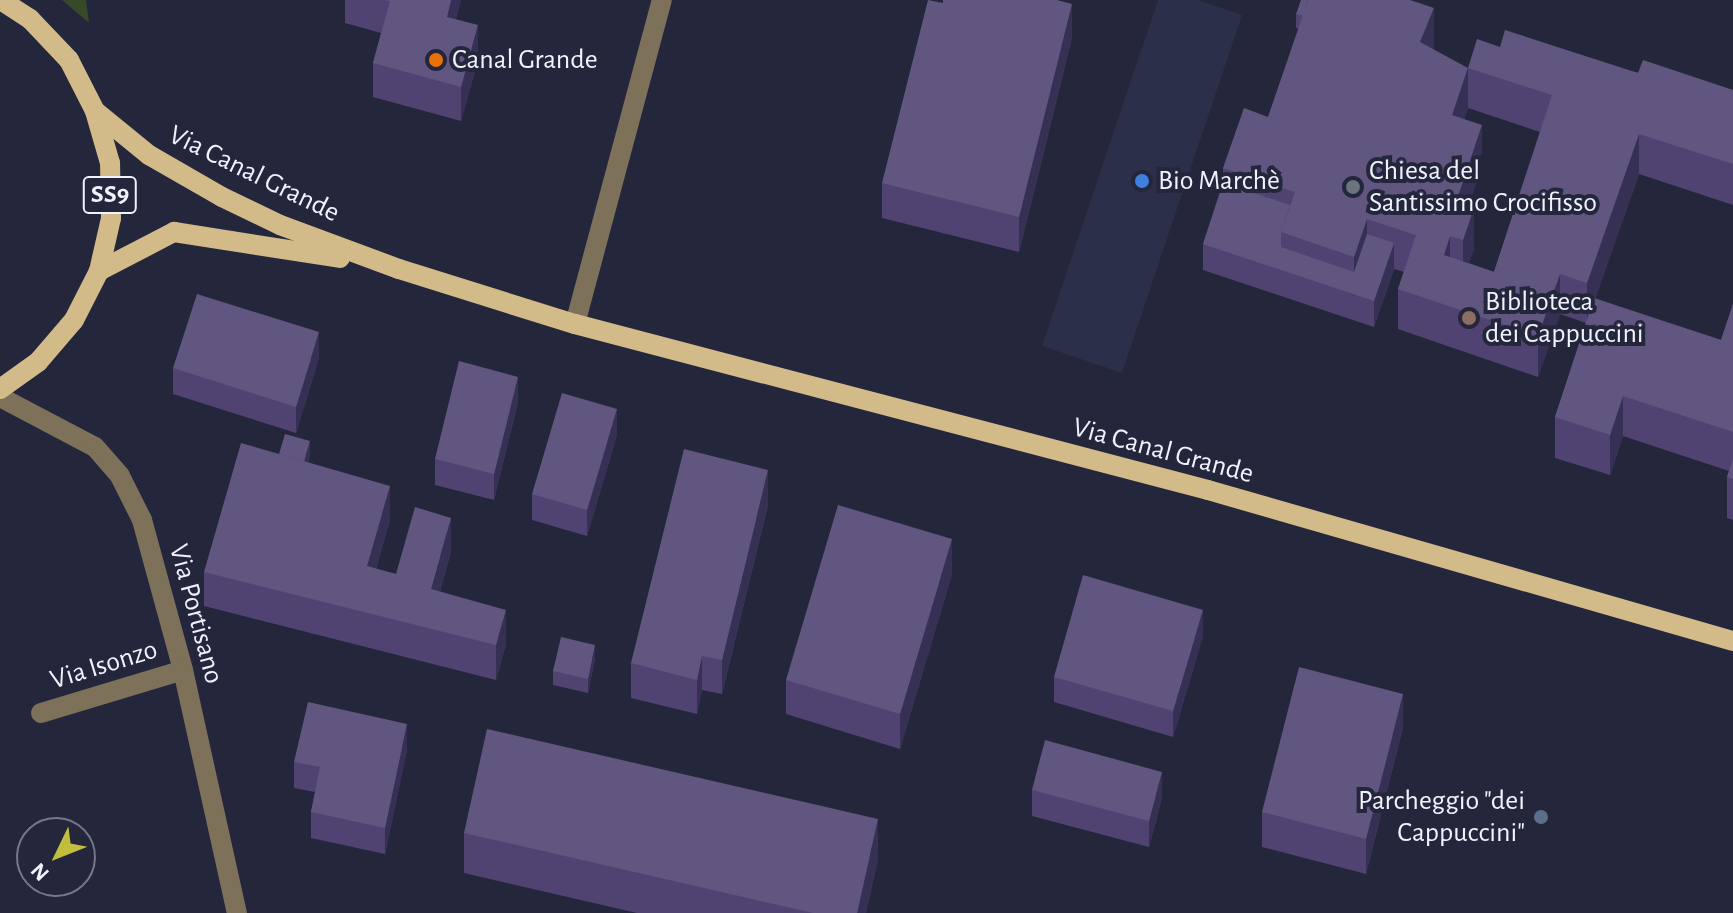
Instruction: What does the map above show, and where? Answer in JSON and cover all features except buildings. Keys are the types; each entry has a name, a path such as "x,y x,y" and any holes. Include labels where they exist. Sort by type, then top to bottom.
{"main road":[{"name":"SS9","path":"0,389 38,362 74,320 99,271 111,218 110,163 95,111 69,60 30,19 1,0"},
{"name":"Via Canal Grande","path":"95,111 149,155 222,197 280,225 399,269 575,324 1208,490 1733,641"},
{"name":"Via Canal Grande","path":"99,271 174,232 399,269"}],"street":[{"path":"575,324 662,0"},
{"name":"Via Portisano","path":"0,397 95,447 120,476 142,520 183,670 237,913"},
{"name":"Via Isonzo","path":"41,713 183,670"}],"shaded area":[{"name":"Bio Marchè","path":"1158,0 1198,0 1242,15 1122,373 1042,346"}],"green space":[{"path":"62,0 86,0 89,23"}],"place":[{"name":"Canal Grande","path":"436,60"},
{"name":"Bio Marchè","path":"1142,181"},
{"name":"Chiesa del Santissimo Crocifisso","path":"1353,187"},
{"name":"Biblioteca dei Cappuccini","path":"1469,318"},
{"name":"Parcheggio \"dei Cappuccini\"","path":"1541,817"}]}
